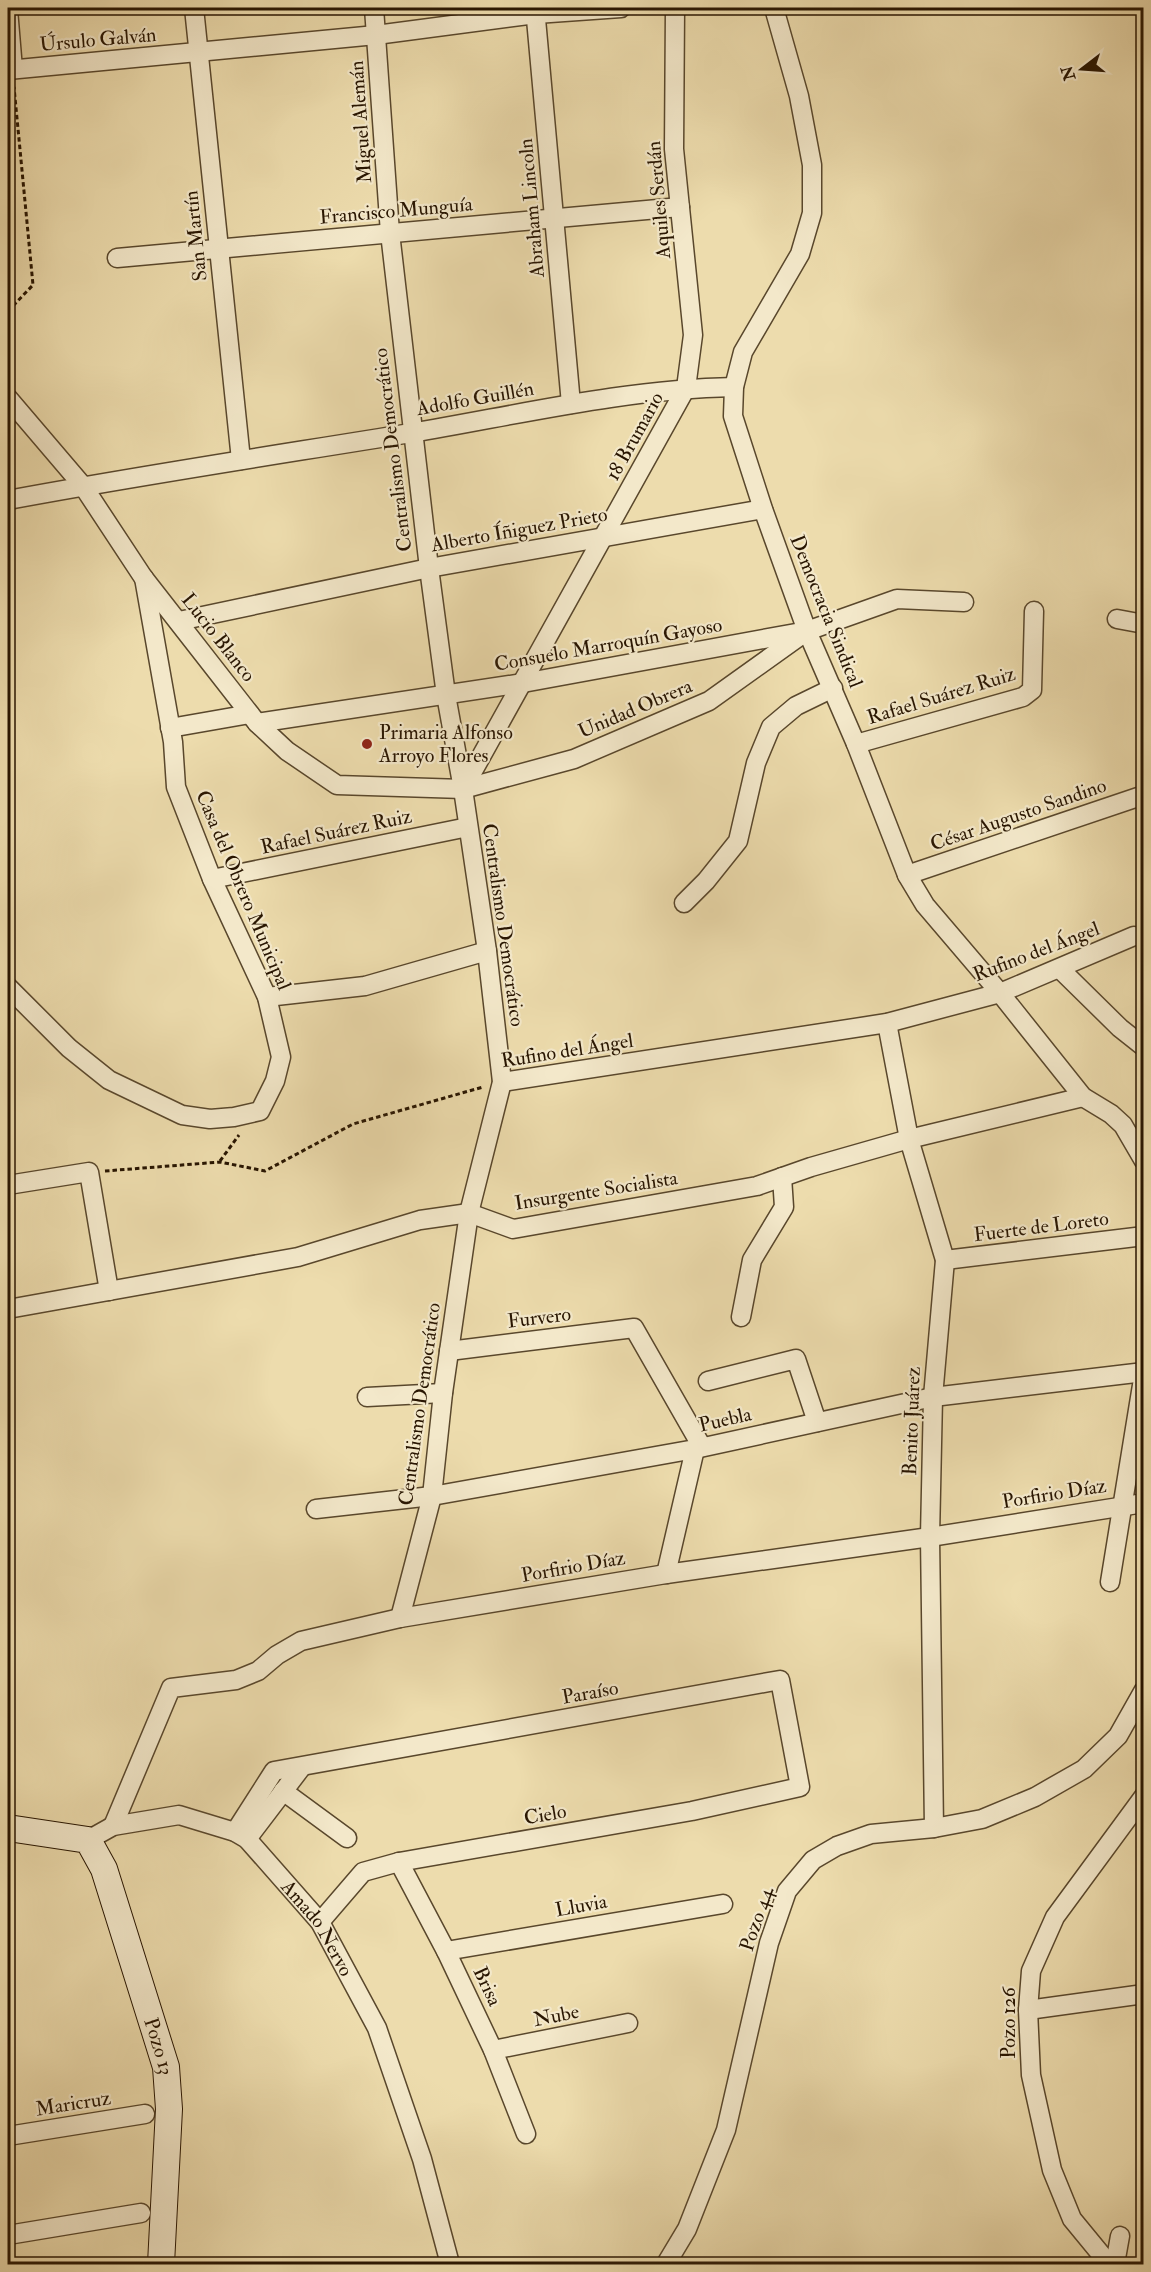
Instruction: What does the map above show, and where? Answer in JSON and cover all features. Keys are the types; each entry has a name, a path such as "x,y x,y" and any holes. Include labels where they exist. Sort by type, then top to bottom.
{"main road":[{"path":"8,1828 88,1840"},
{"name":"Pozo 13","path":"88,1840 104,1869 166,2067 169,2109 160,2265"}],"street":[{"name":"San Martín","path":"194,8 241,460"},
{"name":"Miguel Alemán","path":"374,8 390,233"},
{"name":"Úrsulo Galván","path":"10,69 376,35 536,11 621,8"},
{"name":"Aquiles Serdán","path":"675,8 674,149 693,335 687,388"},
{"name":"Democracia Sindical","path":"774,8 800,96 812,165 813,213 800,254 743,352 734,387 733,416 763,509 807,631 856,744 907,875 925,905 1000,993 1083,1097 1111,1114 1123,1125 1143,1161"},
{"path":"8,9 10,69"},
{"name":"Abraham Lincoln","path":"536,11 571,404"},
{"name":"Francisco Munguía","path":"117,258 680,207"},
{"name":"Centralismo Democrático","path":"390,233 429,568 446,694 463,789 487,951 502,1082 469,1213 443,1393 432,1496 400,1618"},
{"name":"Adolfo Guillén","path":"8,500 571,404 687,388 734,387"},
{"name":"18 Brumario","path":"463,789 687,388"},
{"name":"Lucio Blanco","path":"8,398 83,486 143,577 254,719 286,751 337,785 463,789"},
{"name":"Alberto Íñiguez Prieto","path":"179,621 429,568 763,509"},
{"name":"Casa del Obrero Municipal","path":"8,987 69,1048 109,1080 182,1115 210,1119 234,1117 260,1111 275,1082 281,1057 267,997 212,879 176,787 170,728 143,577"},
{"name":"Consuelo Marroquín Gayoso","path":"170,728 446,694 523,682 807,631 897,599 963,602"},
{"name":"Rafael Suárez Ruiz","path":"856,744 1023,697 1032,690 1034,611"},
{"path":"1117,619 1143,624"},
{"name":"Unidad Obrera","path":"463,789 574,759 709,701 807,631"},
{"path":"684,903 738,841 756,763 771,727 796,706 833,688"},
{"name":"César Augusto Sandino","path":"907,875 1143,795"},
{"name":"Rafael Suárez Ruiz","path":"212,879 468,827"},
{"name":"Rufino del Ángel","path":"502,1082 887,1023 1000,993 1134,936"},
{"path":"267,997 364,986 487,951"},
{"path":"1060,969 1120,1028 1143,1047"},
{"name":"Benito Juárez","path":"887,1023 909,1139 945,1260 933,1397 930,1537 934,1828"},
{"name":"Insurgente Socialista","path":"8,1309 298,1257 420,1220 469,1213 513,1229 757,1186 909,1139 1083,1097"},
{"path":"1123,1125 1143,1135"},
{"path":"8,1185 89,1172 109,1291"},
{"path":"741,1317 752,1260 784,1207 782,1178"},
{"name":"Fuerte de Loreto","path":"945,1260 1143,1236"},
{"name":"Furvero","path":"449,1351 634,1328 698,1448"},
{"path":"708,1381 796,1359 817,1422"},
{"path":"1110,1582 1143,1372"},
{"name":"Puebla","path":"316,1509 432,1496 698,1448 933,1397 1143,1372"},
{"path":"367,1397 443,1393"},
{"path":"666,1574 698,1448"},
{"name":"Porfirio Díaz","path":"112,1826 171,1688 236,1680 258,1671 277,1655 301,1641 400,1618 666,1574 930,1537 1143,1503"},
{"name":"Paraíso","path":"241,1836 274,1771 780,1680 800,1787"},
{"name":"Pozo 44","path":"666,2265 687,2229 726,2130 769,1942 787,1891 813,1860 837,1846 871,1834 934,1828 982,1819 1035,1797 1084,1769 1118,1736 1143,1690"},
{"path":"88,1840 112,1826 179,1815 241,1836 283,1791 301,1767"},
{"name":"Cielo","path":"320,1922 363,1872 399,1862 692,1811 800,1787"},
{"path":"283,1791 348,1838"},
{"name":"Pozo 126","path":"1109,2265 1072,2219 1052,2170 1031,2075 1028,2010 1031,1971 1055,1917 1141,1804"},
{"name":"Amado Nervo","path":"241,1836 320,1922 377,2028 422,2159 450,2265"},
{"name":"Brisa","path":"399,1862 446,1951 493,2050 525,2134"},
{"name":"Lluvia","path":"446,1951 723,1904"},
{"path":"1028,2010 1143,1994"},
{"name":"Nube","path":"493,2050 628,2023"},
{"name":"Maricruz","path":"8,2136 146,2114"},
{"path":"8,2235 141,2213"},
{"path":"1115,2265 1120,2236"}],"path":[{"path":"8,311 33,285 10,69"},
{"name":"Rufino del Ángel","path":"89,1172 220,1162 265,1171 353,1124 502,1082"}],"place":[{"name":"Primaria Alfonso Arroyo Flores","path":"367,744"}]}
